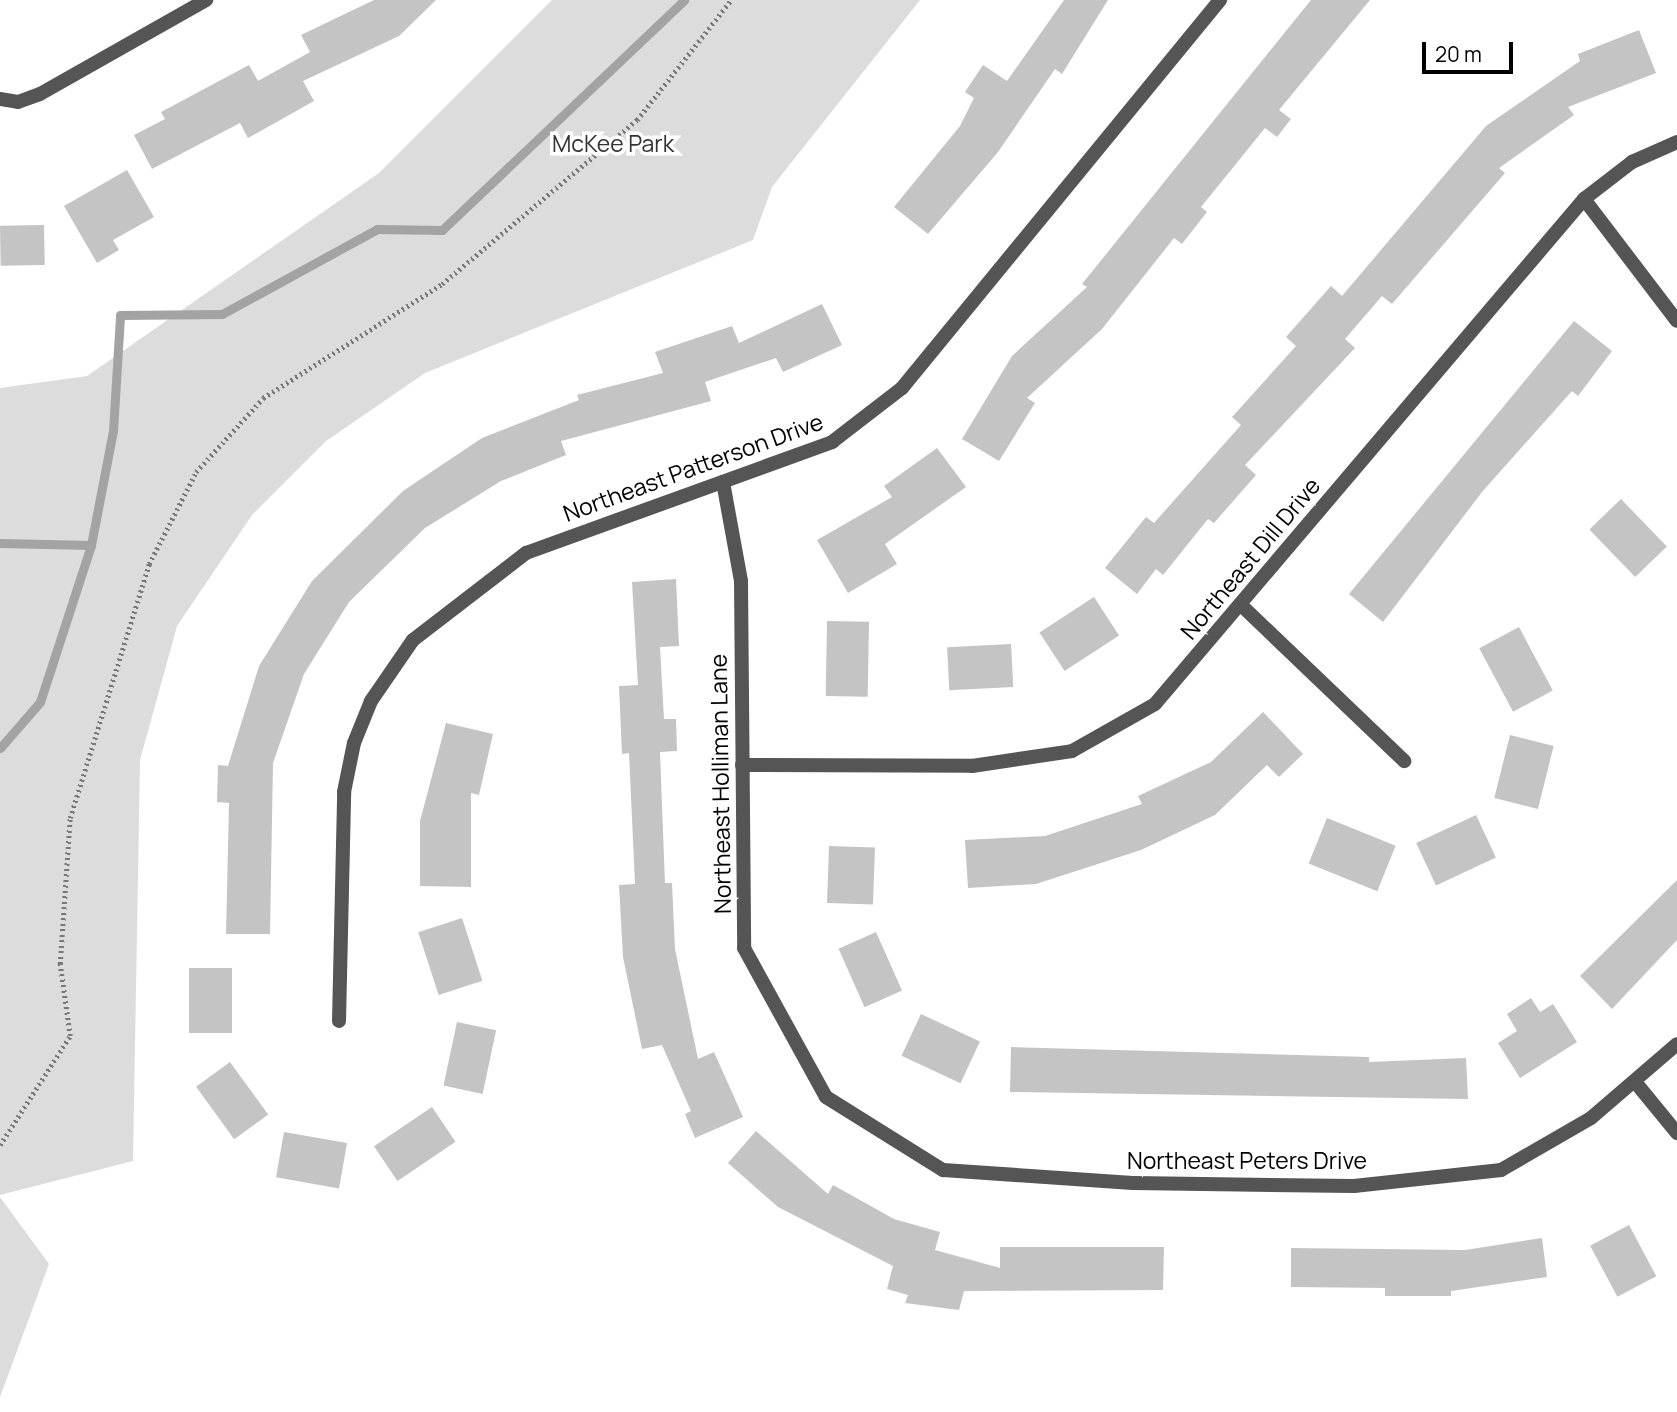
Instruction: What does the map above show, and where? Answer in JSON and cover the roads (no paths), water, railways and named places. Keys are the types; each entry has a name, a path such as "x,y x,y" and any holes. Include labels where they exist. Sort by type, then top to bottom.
{"street":[{"path":"0,99 18,102 40,94 206,0"},
{"name":"Northeast Patterson Drive","path":"339,1021 344,792 354,743 371,701 413,640 526,553 832,442 902,388 1220,0"},
{"name":"Northeast Dill Drive","path":"742,765 972,766 1072,751 1155,704 1584,199 1632,162 1677,142"},
{"path":"1584,199 1677,321"},
{"name":"Northeast Holliman Lane","path":"723,482 741,581 744,948 811,1071"},
{"path":"1241,605 1404,761"},
{"name":"Northeast Peters Drive","path":"811,1071 826,1097 943,1170 1257,1185 1354,1186 1501,1170 1591,1118 1636,1083 1677,1044"},
{"path":"1636,1083 1677,1132"}],"waterway":[{"path":"0,748 40,702 91,545 113,431 120,315 222,314 377,229 442,230 684,0"},
{"path":"0,543 91,545"}],"park label":[{"name":"McKee Park","path":"613,143"}]}
